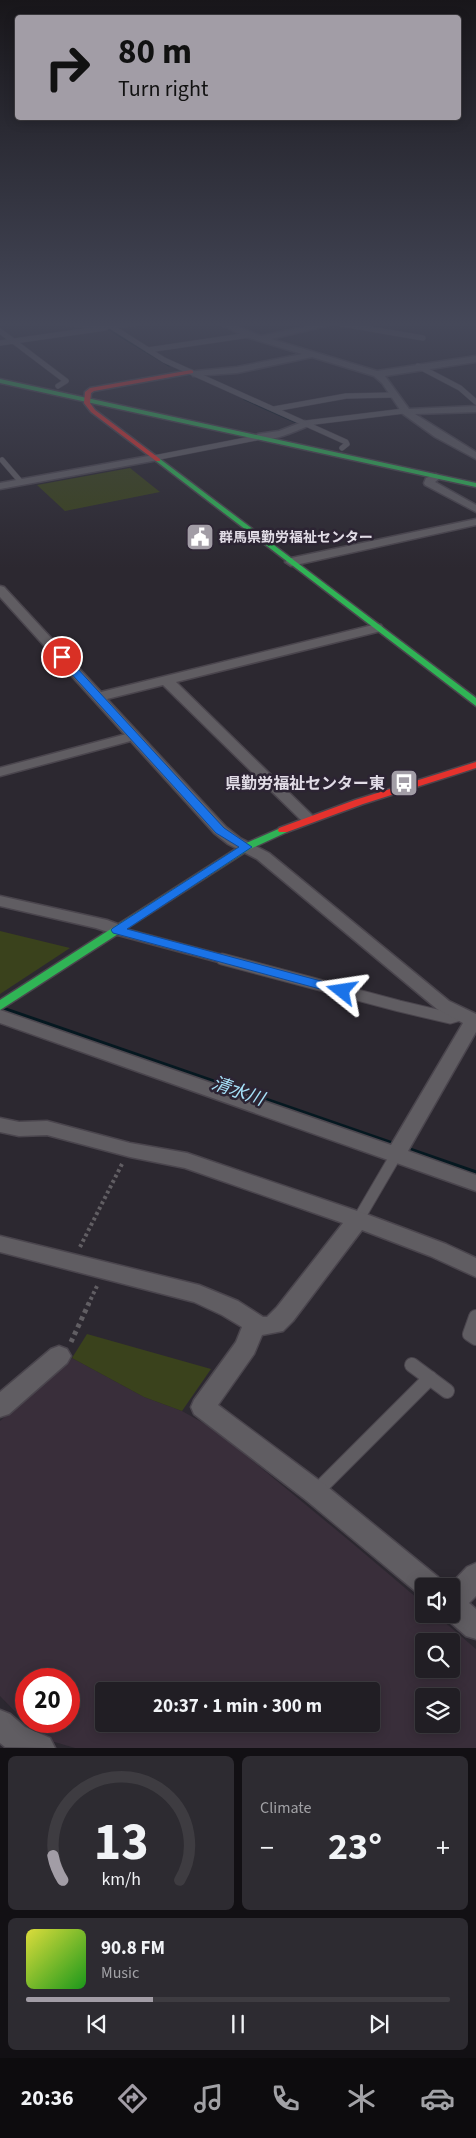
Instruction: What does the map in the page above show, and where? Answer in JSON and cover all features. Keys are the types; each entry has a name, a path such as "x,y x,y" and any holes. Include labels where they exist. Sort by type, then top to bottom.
{"main road":[{"path":"88,405 93,411 154,458 476,703"},
{"path":"124,405 258,437 476,485"},
{"path":"132,405 281,434 476,477"},
{"path":"0,1006 246,847 308,819 476,765"}],"street":[{"path":"400,405 405,411 434,432 476,456"},
{"path":"405,411 476,409"},
{"path":"258,437 281,434 305,424"},
{"path":"0,486 154,458"},
{"path":"436,476 429,483 476,509"},
{"path":"292,562 476,522"},
{"path":"0,590 220,830 263,856 443,1004 470,1019 396,1155"},
{"path":"98,697 377,628"},
{"path":"166,680 308,819"},
{"path":"0,902 101,924 117,930"},
{"path":"0,1016 476,1183"},
{"path":"0,1125 19,1129 47,1128 130,1150 187,1161 358,1220 438,1250 476,1268"},
{"path":"0,1244 199,1294 230,1308 254,1323 267,1326 275,1324 285,1314 358,1220"},
{"path":"254,1323 246,1347 203,1407 315,1492 419,1578"},
{"path":"0,1407 59,1356"},
{"path":"460,1595 476,1576"},
{"path":"460,1613 476,1626"},
{"path":"0,1724 15,1737 40,1748"}],"lane":[{"path":"264,405 346,442 347,444 342,448"},
{"path":"274,409 299,405"},
{"path":"305,424 405,411"},
{"path":"154,458 258,437"},
{"path":"2,460 21,482"},
{"path":"0,772 134,736"},
{"path":"117,930 399,1006 450,1018 470,1019"},
{"path":"358,1220 396,1155"},
{"path":"476,1317 470,1334 476,1338"},
{"path":"412,1365 447,1391"},
{"path":"315,1492 430,1378"}],"path":[{"path":"72,1262 130,1150"},
{"path":"59,1356 68,1347 98,1284 100,1268"}],"shaded area":[{"path":"72,1358 144,1397 182,1411 214,1429 415,1596 415,1623 446,1623 457,1633 415,1633 415,1678 460,1678 460,1635 476,1649 476,1748 75,1748 41,1738 36,1733 80,1733 80,1668 15,1668 15,1711 0,1696 0,1421"}],"green space":[{"path":"130,468 160,492 65,511 37,485"},
{"path":"0,931 70,948 0,994"},
{"path":"87,1334 211,1369 182,1411 144,1397 72,1358"}],"waterway":[{"path":"257,405 303,425"},
{"name":"清水川","path":"0,1009 476,1174"}],"traffic: fast":[{"path":"108,405 476,485"},
{"path":"158,460 476,703"},
{"path":"0,1006 246,847 283,830"}],"traffic: jam":[{"path":"88,405 93,411 158,460"},
{"path":"283,830 359,802 476,765"}],"place":[{"name":"群馬県勤労福祉センター","path":"200,537"},
{"name":"県勤労福祉センター東","path":"404,783"}],"route":[{"path":"62,657 220,830 234,841 246,847 117,930 342,991"}]}
